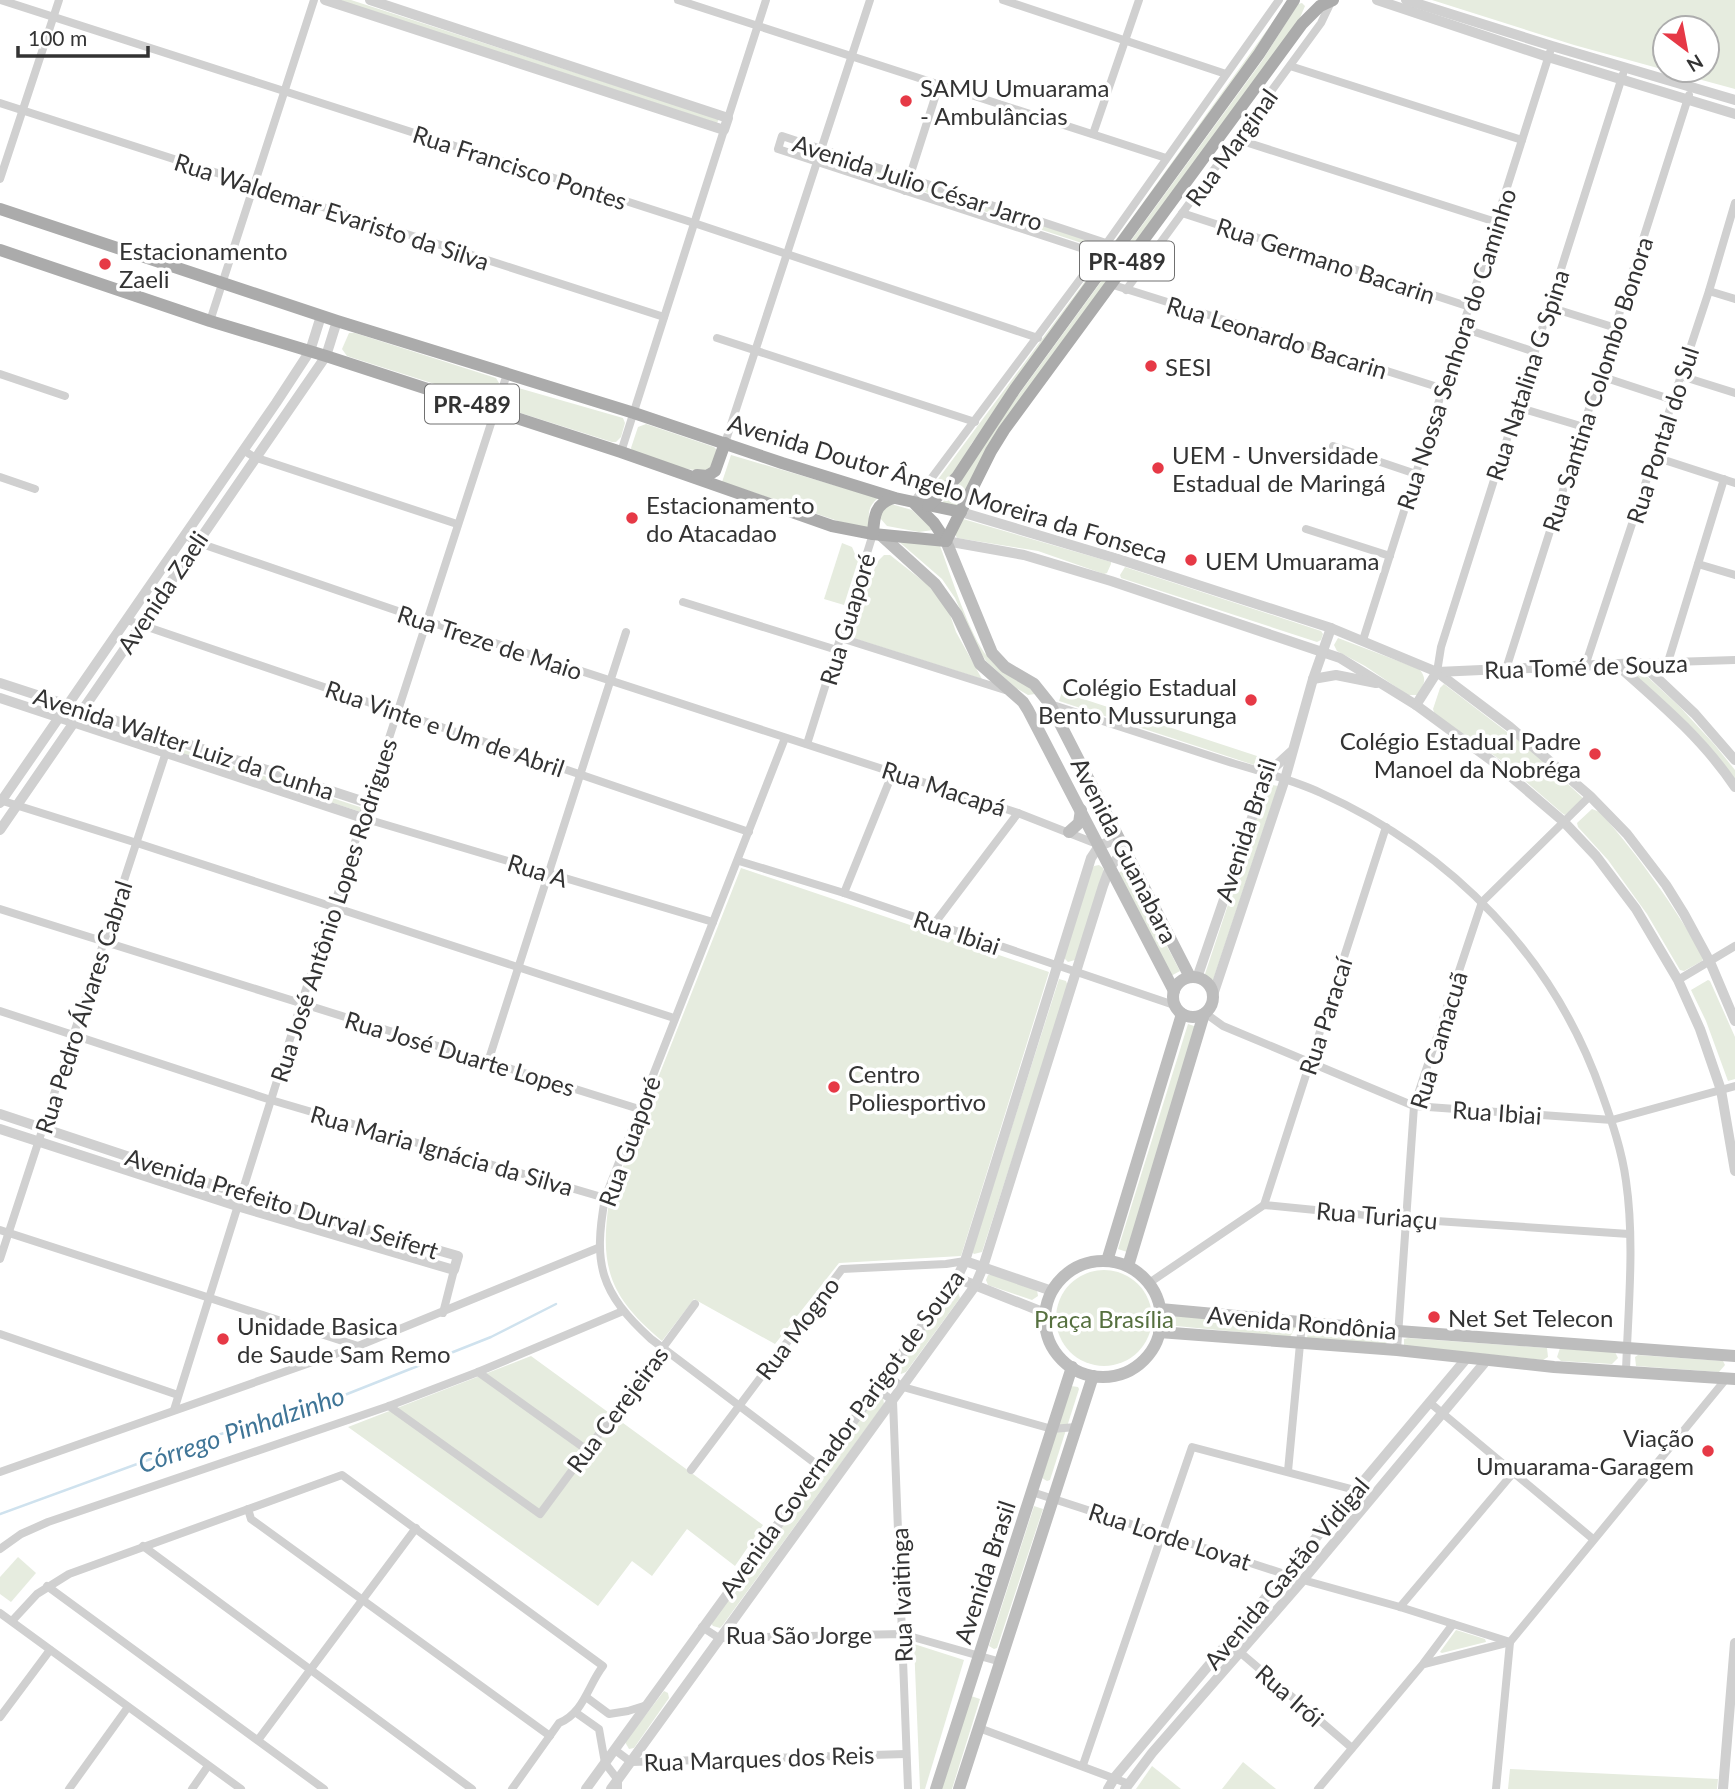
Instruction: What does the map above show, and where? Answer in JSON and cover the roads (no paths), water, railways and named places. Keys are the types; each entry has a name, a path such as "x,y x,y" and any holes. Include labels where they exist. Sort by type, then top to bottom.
{"main road":[{"name":"PR-489","path":"928,506 957,477 1015,389 1259,54 1294,0"},
{"path":"1308,0 1328,2"},
{"name":"PR-489","path":"943,536 960,515 1003,430 1302,24 1328,2"},
{"name":"Avenida Doutor Ângelo Moreira da Fonseca","path":"0,209 321,316 634,413 782,463 960,515"},
{"name":"Avenida Doutor Ângelo Moreira da Fonseca","path":"0,250 211,321 621,452 832,526 878,535 924,539 943,536"},
{"path":"684,474 688,472 703,477 713,473 725,443"},
{"path":"878,535 877,508 886,500 895,498"},
{"path":"913,503 925,512 943,536"},
{"name":"Avenida Guanabara","path":"878,535 935,584 957,615 974,654 1007,691 1023,702 1174,991"},
{"name":"Avenida Guanabara","path":"943,536 992,653 1004,667 1034,684 1050,704 1193,977"},
{"path":"1069,832 1079,823 1081,810"},
{"path":"1103,886 1119,885"},
{"path":"1107,1261 1178,1010 1174,991 1177,984 1193,977 1205,982 1211,989 1212,998 1204,1013 1128,1266"},
{"path":"1178,1010 1189,1017 1204,1013"},
{"path":"1107,1261 1128,1266 1149,1283 1160,1308 1159,1332 1150,1351 1135,1367 1114,1375 1093,1376 1072,1367 1062,1360 1048,1338 1045,1313 1052,1291 1062,1278 1075,1268 1091,1262 1107,1261"},
{"name":"Avenida Rondônia","path":"1160,1308 1302,1323 1735,1356"},
{"name":"Avenida Rondônia","path":"1159,1332 1397,1350 1554,1367 1730,1379"},
{"path":"1554,1367 1555,1343"},
{"name":"Avenida Brasil","path":"936,1789 1072,1367"},
{"name":"Avenida Brasil","path":"959,1789 1093,1376"},
{"path":"968,1691 983,1692 987,1704"}],"street":[{"name":"Rua Francisco Pontes","path":"1,0 694,223 1038,338"},
{"path":"0,179 59,0"},
{"path":"211,321 314,0"},
{"path":"326,0 726,124"},
{"path":"370,0 726,124"},
{"path":"678,0 1166,159"},
{"path":"621,452 766,0"},
{"path":"725,443 870,0"},
{"path":"1003,0 1226,74"},
{"path":"1093,134 1139,0"},
{"path":"913,503 1038,338 1279,0"},
{"path":"1377,0 1689,94 1735,114"},
{"path":"1406,0 1550,52"},
{"name":"Rua Marginal","path":"1126,290 1321,23 1328,2"},
{"name":"Rua Nossa Senhora do Caminho","path":"1363,640 1550,52"},
{"path":"1290,66 1522,140"},
{"name":"Rua Natalina G Spina","path":"1437,672 1441,647 1623,74"},
{"path":"905,191 940,85"},
{"path":"1689,94 1735,100"},
{"name":"Rua Santina Colombo Bonora","path":"1506,669 1689,94"},
{"name":"Rua Waldemar Evaristo da Silva","path":"0,103 664,317"},
{"name":"Avenida Julio César Jarro","path":"1099,254 778,149 782,136 1106,243"},
{"path":"1236,139 1496,222"},
{"name":"Rua Pontal do Sul","path":"1586,666 1735,204"},
{"name":"Rua Germano Bacarin","path":"1182,213 1470,307"},
{"name":"Rua Leonardo Bacarin","path":"1110,285 1444,389"},
{"path":"1709,291 1735,299"},
{"path":"1549,307 1616,328"},
{"name":"Avenida Zaeli","path":"0,801 310,351 321,316"},
{"name":"Avenida Zaeli","path":"0,830 326,356 337,321"},
{"path":"1463,328 1535,352"},
{"path":"717,338 975,422"},
{"path":"0,374 65,396"},
{"name":"Rua José Antônio Lopes Rodrigues","path":"174,1410 301,1004 508,374"},
{"path":"1600,376 1673,400"},
{"path":"1681,376 1735,393"},
{"path":"1517,407 1584,427"},
{"path":"1333,446 1416,474"},
{"path":"243,450 254,457 457,524"},
{"path":"1655,457 1735,483"},
{"path":"0,477 35,489"},
{"path":"1668,662 1724,479"},
{"name":"Avenida Doutor Ângelo Moreira da Fonseca","path":"960,515 1118,559 1331,628 1437,672 1510,727 1590,796 1627,834 1666,885 1710,962 1735,1021"},
{"path":"1306,529 1390,556"},
{"name":"Rua Treze de Maio","path":"185,535 196,542 427,621 785,738"},
{"name":"Rua Guaporé","path":"807,744 878,535"},
{"name":"Avenida Doutor Ângelo Moreira da Fonseca","path":"943,536 1024,555 1322,652 1355,667 1416,705 1495,763 1564,822 1596,856 1636,909 1678,979 1700,1029 1721,1090 1735,1171"},
{"path":"1698,564 1735,575"},
{"path":"683,602 837,650"},
{"name":"Rua Vinte e Um de Abril","path":"127,620 749,832"},
{"path":"1291,752 1331,628"},
{"path":"488,1062 626,632"},
{"path":"841,638 1007,691"},
{"name":"Rua Tomé de Souza","path":"1437,672 1735,660"},
{"path":"1641,663 1695,714 1735,760"},
{"path":"1616,664 1665,707 1696,739 1735,787"},
{"path":"1416,705 1437,672"},
{"path":"1313,679 1336,675 1382,684"},
{"name":"Avenida Walter Luiz da Cunha","path":"0,683 368,803"},
{"name":"Avenida Walter Luiz da Cunha","path":"0,698 363,818"},
{"path":"1050,704 1285,779 1333,798 1386,827 1437,861 1482,902 1533,961 1566,1010 1591,1060 1612,1120 1626,1182 1629,1234 1626,1371"},
{"name":"Rua Guaporé","path":"785,738 605,1198 598,1248 604,1276 615,1299 633,1323 820,1467"},
{"name":"Rua Macapá","path":"785,738 1018,813 1099,846"},
{"name":"Rua Pedro Álvares Cabral","path":"0,1259 4,1231 39,1141 170,740"},
{"name":"Avenida Brasil","path":"1193,977 1267,774 1291,752"},
{"name":"Avenida Brasil","path":"1212,998 1285,779 1291,752"},
{"path":"844,893 893,772"},
{"name":"Rua Camacuã","path":"1397,1350 1415,1106 1482,902 1590,796"},
{"path":"0,801 333,906 674,1018"},
{"path":"934,924 1018,813"},
{"name":"Rua A","path":"363,818 713,922"},
{"name":"Rua Paracaí","path":"1264,1205 1386,827"},
{"path":"1099,846 1122,844"},
{"name":"Avenida Governador Parigot de Souza","path":"616,1786 719,1638 975,1286 1103,886 1122,844"},
{"name":"Avenida Governador Parigot de Souza","path":"586,1789 957,1278 965,1261 1091,858 1099,846"},
{"name":"Rua Ibiai","path":"739,861 844,893 1178,1010"},
{"name":"Rua José Duarte Lopes","path":"0,909 639,1109"},
{"path":"1678,979 1735,946"},
{"name":"Rua Maria Ignácia da Silva","path":"0,1011 271,1100 605,1198"},
{"name":"Rua Ibiai","path":"1204,1013 1223,1026 1415,1106 1612,1120 1735,1086"},
{"name":"Avenida Prefeito Durval Seifert","path":"0,1114 241,1194 458,1256 454,1269 237,1206 0,1129"},
{"path":"1149,1283 1264,1205"},
{"name":"Rua Turiaçu","path":"1264,1205 1406,1219 1629,1234"},
{"path":"4,1231 358,1346"},
{"path":"0,1472 358,1346 598,1248"},
{"path":"965,1261 1052,1291"},
{"name":"Rua Mogno","path":"691,1470 842,1269 965,1261"},
{"path":"946,1264 957,1278 1045,1313"},
{"path":"443,1313 454,1269"},
{"name":"Rua Cerejeiras","path":"389,1406 540,1514 695,1304"},
{"path":"0,1549 21,1534 58,1518 389,1406 624,1311"},
{"path":"1288,1471 1302,1323"},
{"path":"0,1334 178,1395"},
{"name":"Avenida Gastão Vidigal","path":"1108,1789 1115,1777 1466,1359"},
{"name":"Avenida Gastão Vidigal","path":"1127,1786 1486,1361"},
{"path":"478,1372 587,1450"},
{"path":"887,1376 903,1387 1052,1429 1076,1427"},
{"path":"1496,1789 1506,1659 1510,1642 1592,1539 1730,1379"},
{"path":"877,1389 893,1401"},
{"name":"Rua Ivaitinga","path":"893,1401 908,1789"},
{"path":"1429,1402 1592,1539"},
{"path":"1083,1765 1192,1447 1374,1495"},
{"path":"1400,1606 1513,1473"},
{"path":"12,1621 47,1586 69,1574 342,1475 603,1666 592,1681 591,1692 569,1719 559,1723 512,1789"},
{"name":"Rua Lorde Lovat","path":"1032,1492 1303,1580 1400,1606 1510,1642"},
{"path":"248,1508 251,1519 550,1736"},
{"path":"258,1740 416,1528"},
{"path":"143,1546 472,1789"},
{"path":"47,1586 324,1789"},
{"path":"0,1613 241,1789"},
{"path":"1318,1789 1423,1664 1453,1624"},
{"name":"Rua São Jorge","path":"702,1627 719,1638 902,1634 1001,1661"},
{"name":"Rua Irói","path":"1228,1642 1352,1748"},
{"path":"1423,1664 1510,1642"},
{"path":"1723,1789 1735,1643"},
{"path":"0,1717 50,1650"},
{"path":"586,1697 608,1714 647,1705"},
{"path":"69,1789 128,1706"},
{"path":"575,1712 598,1729 605,1763 616,1786"},
{"path":"979,1728 1115,1777 1127,1786"},
{"name":"Rua Marques dos Reis","path":"615,1750 631,1762 906,1754"},
{"path":"192,1789 208,1766"}],"waterway":[{"name":"Córrego Pinhalzinho","path":"0,1514 211,1437 332,1400 491,1337 556,1304"}],"place":[{"name":"SAMU Umuarama - Ambulâncias","path":"906,101"},
{"name":"Estacionamento Zaeli","path":"105,264"},
{"name":"SESI","path":"1151,366"},
{"name":"UEM - Unversidade Estadual de Maringá","path":"1158,468"},
{"name":"Estacionamento do Atacadao","path":"632,518"},
{"name":"UEM Umuarama","path":"1191,560"},
{"name":"Colégio Estadual Bento Mussurunga","path":"1251,700"},
{"name":"Colégio Estadual Padre Manoel da Nobréga","path":"1595,754"},
{"name":"Centro Poliesportivo","path":"834,1087"},
{"name":"Net Set Telecon","path":"1434,1317"},
{"name":"Unidade Basica de Saude Sam Remo","path":"223,1339"},
{"name":"Viação Umuarama-Garagem","path":"1708,1451"}],"park label":[{"name":"Praça Brasília","path":"1104,1318"}]}
